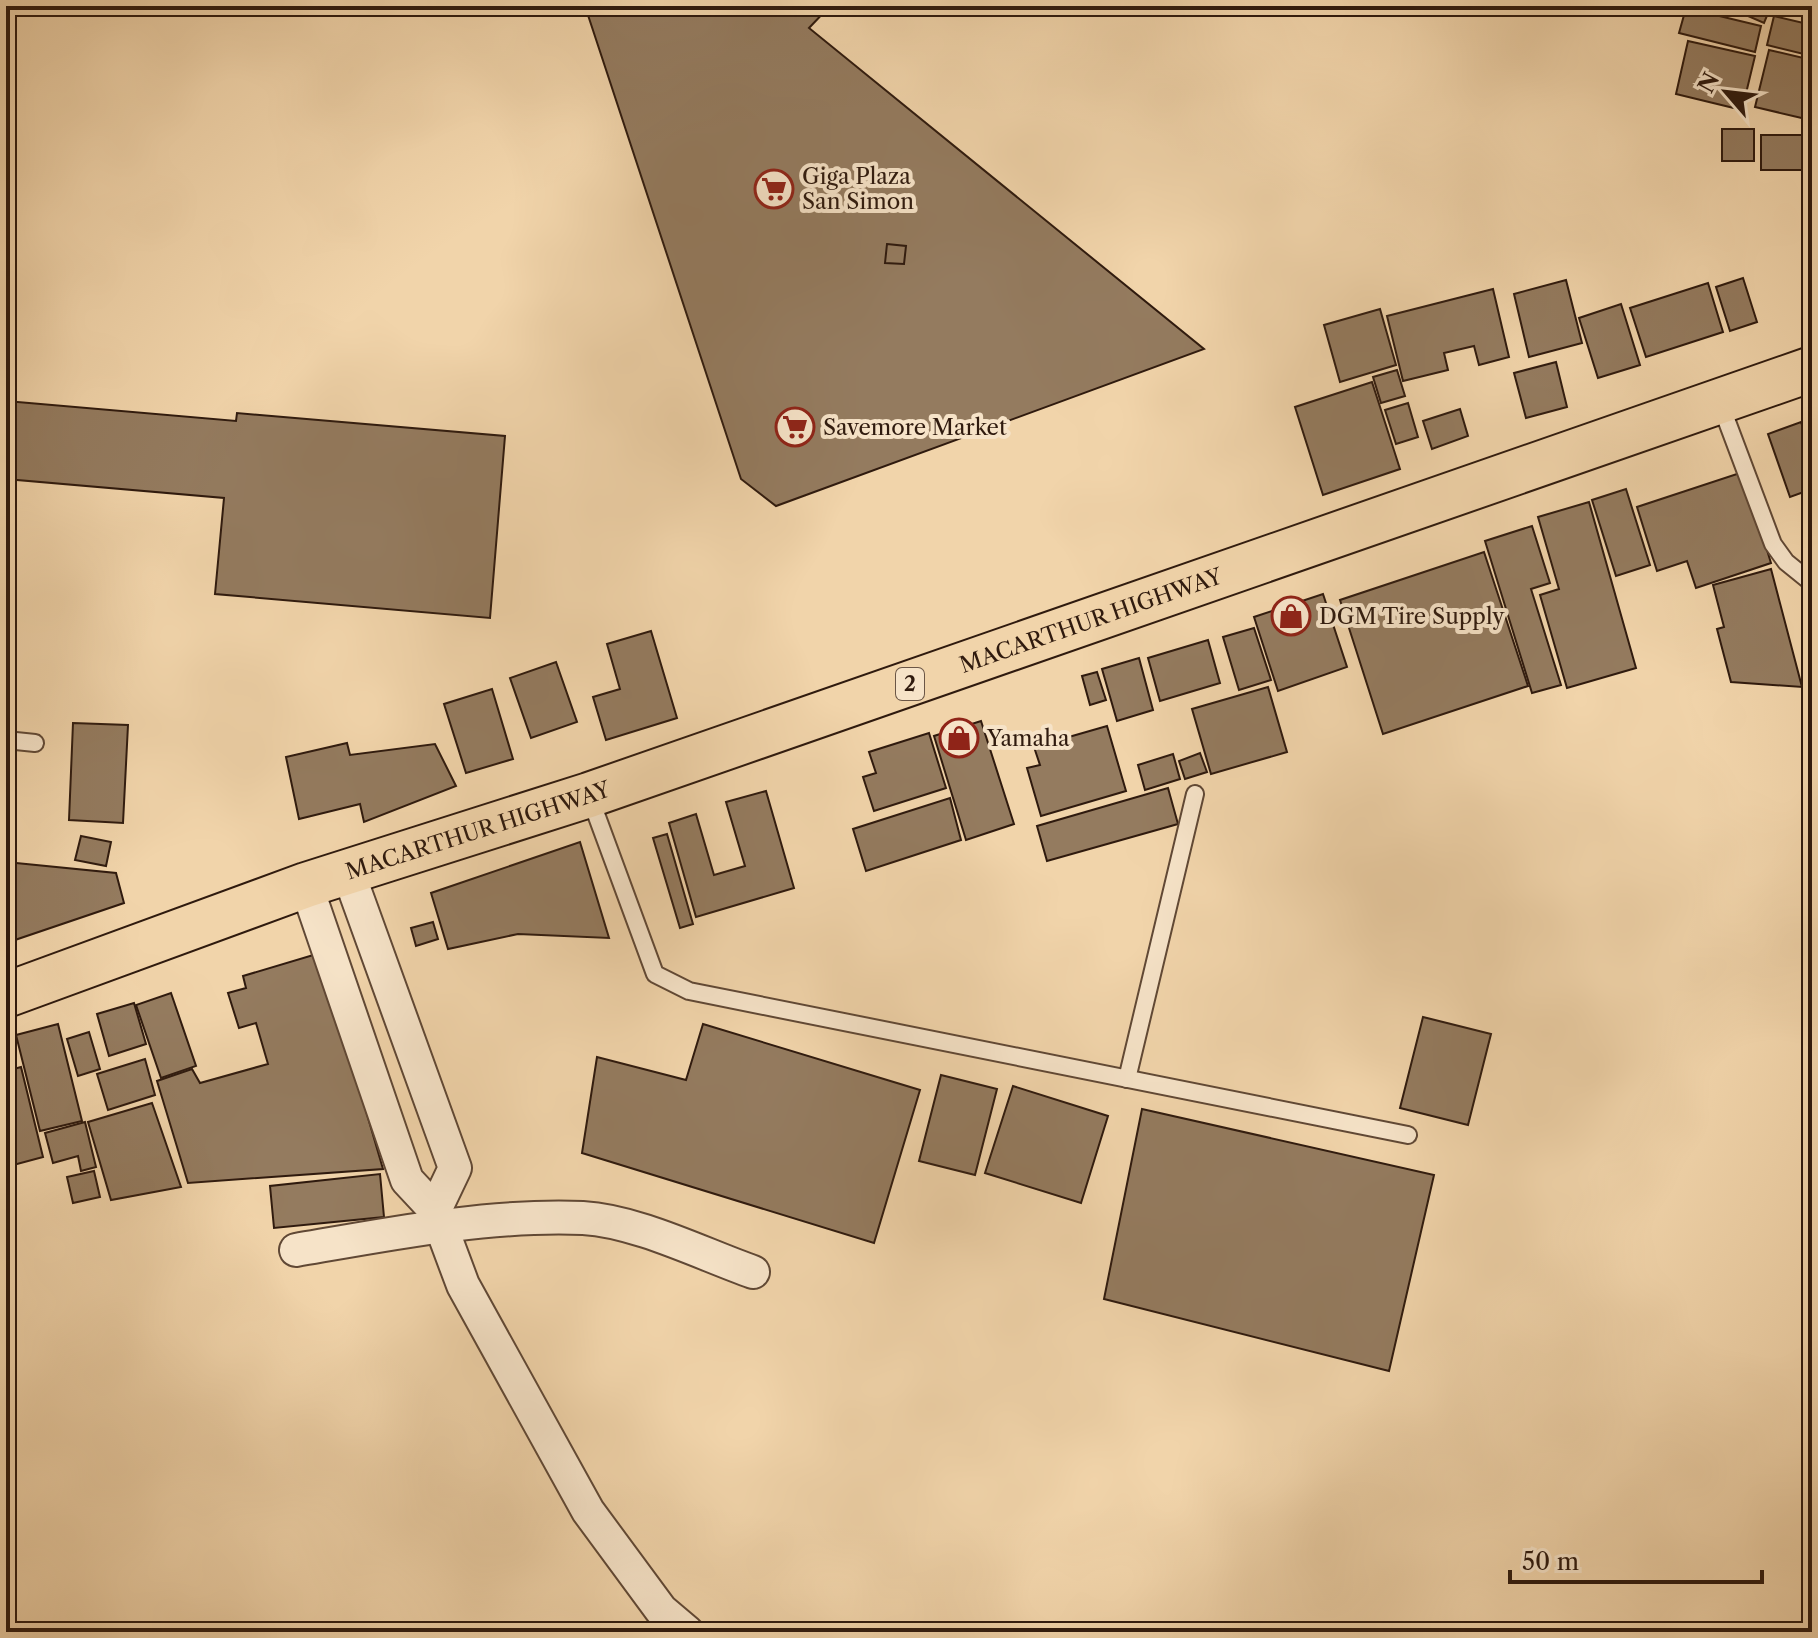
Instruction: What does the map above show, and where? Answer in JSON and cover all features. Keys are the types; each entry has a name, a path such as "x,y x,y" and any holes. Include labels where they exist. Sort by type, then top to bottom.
{"highway":[{"name":"MACARTHUR HIGHWAY","path":"6,995 306,885 589,795 1812,369"}],"street":[{"path":"348,872 455,1168 438,1218"},
{"path":"306,885 407,1180 438,1218 463,1285 588,1511 661,1610 687,1632"},
{"path":"354,1025 397,1007"},
{"path":"378,1097 424,1084"},
{"path":"296,1250 438,1218 584,1218 622,1225 753,1272"}],"lane":[{"path":"1719,401 1773,544 1786,562 1812,583"},
{"path":"6,740 35,743"},
{"path":"1127,1079 1195,794"},
{"path":"589,795 655,974 689,991 1408,1135"}],"building":[{"path":"585,6 830,6 809,28 1204,349 776,506 741,479"},
{"path":"1725,6 1771,6 1764,23"},
{"path":"1686,8 1761,26 1755,52 1679,33"},
{"path":"1774,16 1812,25 1812,56 1767,45"},
{"path":"1688,41 1755,56 1742,110 1676,94"},
{"path":"1769,50 1812,60 1812,94 1806,119 1755,107"},
{"path":"1722,129 1754,129 1754,161 1722,161"},
{"path":"1761,135 1803,135 1803,170 1761,170"},
{"path":"887,244 906,246 904,264 885,263"},
{"path":"1743,278 1757,322 1730,331 1716,287"},
{"path":"1566,280 1582,343 1529,357 1514,294"},
{"path":"1708,283 1723,332 1646,357 1630,308"},
{"path":"1493,289 1509,357 1479,365 1474,346 1444,353 1448,370 1403,381 1387,316"},
{"path":"1621,304 1640,365 1598,378 1579,318"},
{"path":"1380,309 1396,365 1340,382 1324,325"},
{"path":"1556,362 1567,407 1526,418 1514,373"},
{"path":"1397,370 1405,396 1381,403 1373,377"},
{"path":"1372,382 1400,469 1323,495 1295,407"},
{"path":"6,401 236,421 237,413 505,436 490,618 215,594 224,498 6,479"},
{"path":"1408,403 1418,437 1396,444 1385,410"},
{"path":"1460,409 1468,436 1432,449 1423,421"},
{"path":"1801,422 1804,431 1812,428 1812,489 1790,497 1768,434"},
{"path":"1743,472 1771,563 1696,588 1687,561 1657,571 1637,507"},
{"path":"1626,489 1650,565 1616,576 1592,500"},
{"path":"1589,502 1636,668 1567,688 1540,595 1559,589 1538,517"},
{"path":"1532,526 1550,583 1531,589 1561,685 1532,693 1485,541"},
{"path":"1484,552 1528,686 1383,734 1340,600"},
{"path":"1771,569 1802,687 1731,682 1717,629 1724,627 1713,585"},
{"path":"1323,594 1347,667 1278,691 1254,617"},
{"path":"1254,628 1271,680 1239,690 1223,637"},
{"path":"651,631 677,718 606,740 593,697 620,689 607,644"},
{"path":"1208,640 1220,683 1160,701 1148,658"},
{"path":"1139,658 1153,710 1117,721 1102,669"},
{"path":"556,662 577,722 531,738 510,678"},
{"path":"1097,672 1106,700 1090,705 1082,676"},
{"path":"1268,687 1287,752 1211,774 1192,709"},
{"path":"492,689 513,759 466,773 444,704"},
{"path":"981,721 1014,824 966,840 934,736"},
{"path":"73,723 128,725 123,823 69,820"},
{"path":"1107,726 1126,791 1041,816 1027,768 1040,765 1034,747"},
{"path":"929,733 946,788 874,811 863,777 876,773 869,752"},
{"path":"347,743 350,755 435,744 456,786 364,822 360,804 299,819 286,757"},
{"path":"1200,753 1207,772 1185,779 1179,761"},
{"path":"1173,754 1180,779 1145,790 1138,765"},
{"path":"1168,788 1178,824 1047,861 1037,826"},
{"path":"766,791 794,888 696,917 669,823 696,814 714,875 745,866 726,802"},
{"path":"950,798 961,840 866,871 853,829"},
{"path":"667,834 693,924 680,928 653,838"},
{"path":"81,836 111,842 106,866 75,860"},
{"path":"580,842 609,938 518,934 448,949 431,893"},
{"path":"6,862 116,873 124,903 6,943"},
{"path":"433,922 438,939 416,946 411,928"},
{"path":"320,953 383,1169 188,1183 157,1081 192,1069 200,1083 268,1064 256,1023 239,1028 228,993 246,988 243,976"},
{"path":"171,993 196,1066 161,1078 136,1005"},
{"path":"134,1003 146,1044 109,1056 97,1014"},
{"path":"1423,1017 1491,1034 1468,1125 1400,1108"},
{"path":"58,1024 82,1121 40,1131 16,1035"},
{"path":"703,1024 920,1090 874,1243 582,1153 597,1057 686,1080"},
{"path":"89,1032 100,1069 78,1076 67,1039"},
{"path":"145,1059 155,1095 108,1110 97,1074"},
{"path":"21,1067 43,1157 6,1167 6,1071"},
{"path":"941,1075 997,1089 975,1175 919,1161"},
{"path":"1013,1086 1108,1116 1081,1203 985,1173"},
{"path":"152,1103 181,1187 111,1200 88,1122"},
{"path":"1142,1109 1434,1175 1389,1371 1104,1299"},
{"path":"85,1122 96,1167 81,1171 78,1156 53,1163 45,1133"},
{"path":"94,1171 100,1197 73,1203 67,1177"},
{"path":"380,1174 384,1217 274,1228 270,1186"}],"place":[{"name":"Giga Plaza San Simon","path":"774,189"},
{"name":"Savemore Market","path":"795,427"},
{"name":"DGM Tire Supply","path":"1291,616"},
{"name":"Yamaha","path":"959,738"}]}
